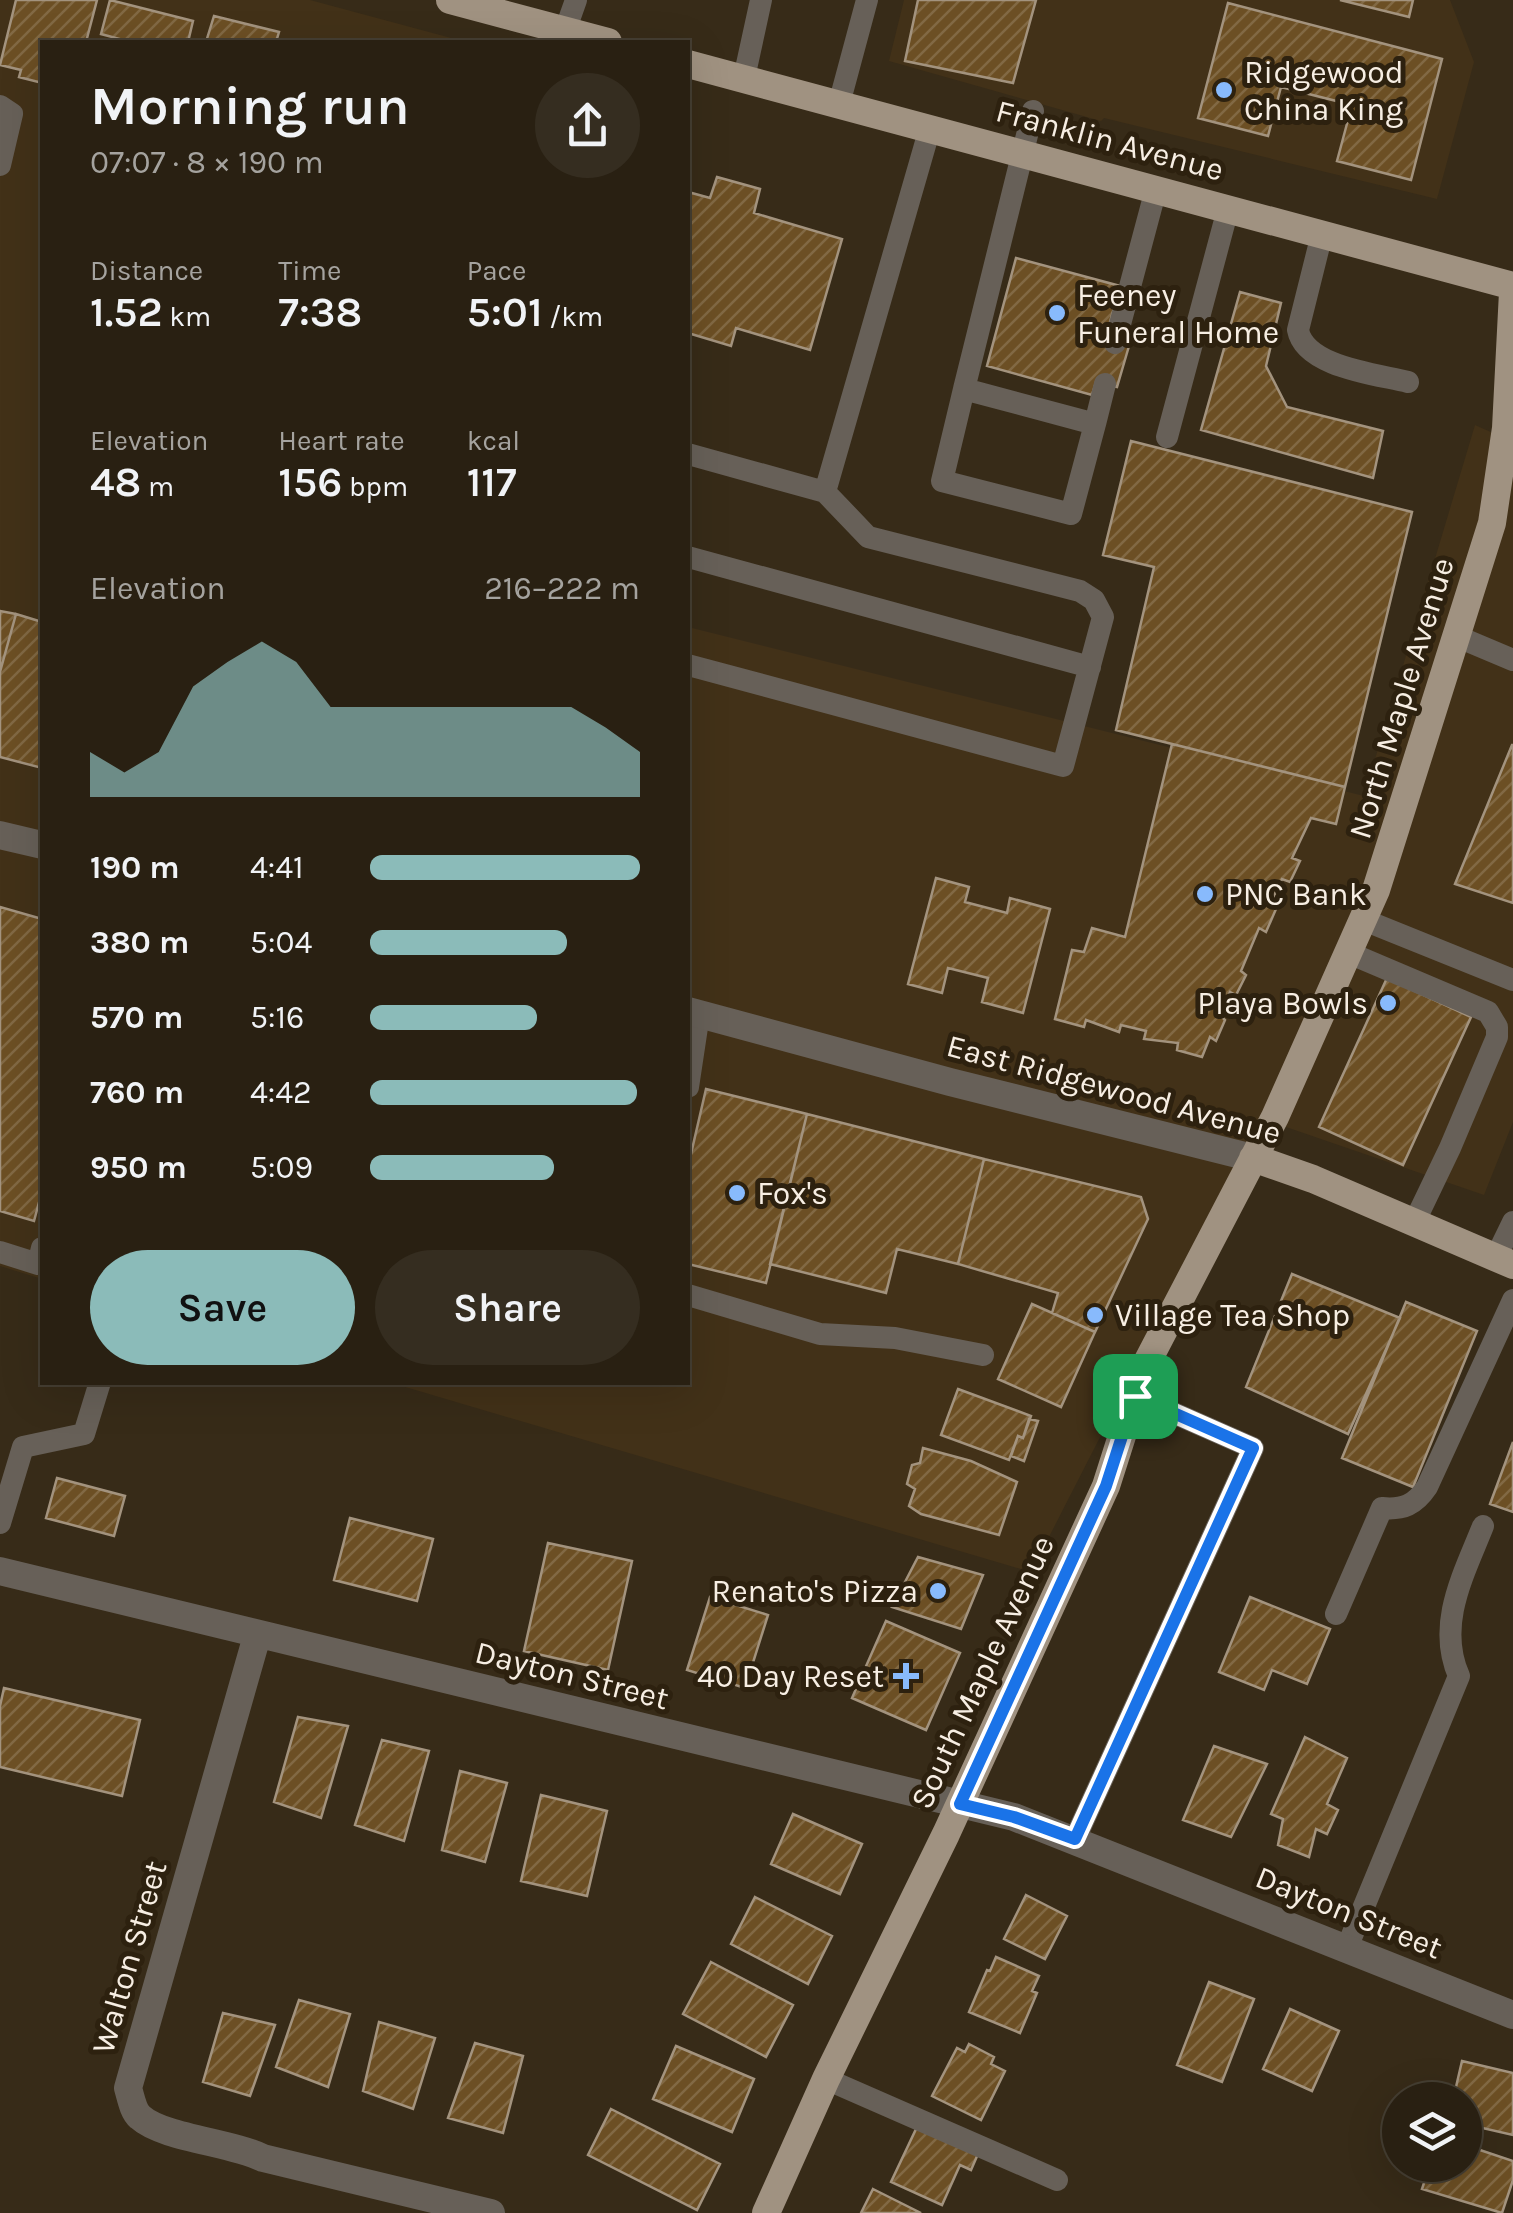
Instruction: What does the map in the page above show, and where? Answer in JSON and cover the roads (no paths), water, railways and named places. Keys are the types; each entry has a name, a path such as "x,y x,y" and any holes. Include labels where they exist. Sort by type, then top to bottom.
{"main road":[{"path":"450,0 586,38"},
{"name":"Franklin Avenue","path":"690,64 1023,152 1513,289"},
{"name":"North Maple Avenue","path":"1254,1158 1364,920 1400,822 1492,523 1509,429 1513,289"},
{"name":"East Ridgewood Avenue","path":"1254,1158 1504,1261"},
{"name":"South Maple Avenue","path":"766,2213 1106,1486 1151,1354 1254,1158"}],"street":[{"path":"0,835 40,845"},
{"name":"East Ridgewood Avenue","path":"693,1013 1254,1158"},
{"name":"Dayton Street","path":"0,1571 1014,1817 1513,2015"},
{"name":"Walton Street","path":"258,1636 128,2088 136,2115 152,2125 248,2150 263,2158 491,2213"}],"lane":[{"path":"576,0 586,38"},
{"path":"744,78 761,0"},
{"path":"839,104 867,0"},
{"path":"0,106 12,114 0,165"},
{"path":"1033,111 942,481 1071,514 1105,384"},
{"path":"826,492 930,128"},
{"path":"1115,342 1156,189"},
{"path":"1168,437 1228,208"},
{"path":"1322,234 1298,330 1300,342 1318,358 1408,382"},
{"path":"964,389 1094,424"},
{"path":"690,455 826,492 868,537 1080,591 1094,600 1103,617 1064,766 690,666"},
{"path":"690,558 1090,667"},
{"path":"1456,636 1513,660"},
{"path":"1364,920 1513,980"},
{"path":"1349,954 1488,1012 1497,1026 1497,1038 1414,1223"},
{"path":"690,1058 693,1013"},
{"path":"1504,1261 1513,1222"},
{"path":"0,1252 38,1264 40,1256"},
{"path":"690,1296 820,1334 895,1338 983,1356"},
{"path":"1336,1614 1382,1508 1404,1507 1418,1501 1427,1488 1513,1300"},
{"path":"0,1523 23,1447 84,1434 99,1385"},
{"path":"1075,1839 1253,1448 1135,1396"},
{"path":"1346,1950 1459,1676 1451,1657 1452,1604 1483,1526"},
{"path":"826,2078 1057,2180"}],"place":[{"name":"Ridgewood China King","path":"1224,90"},
{"name":"Feeney Funeral Home","path":"1057,313"},
{"name":"PNC Bank","path":"1205,894"},
{"name":"Playa Bowls","path":"1388,1003"},
{"name":"Fox's","path":"737,1193"},
{"name":"Village Tea Shop","path":"1095,1315"},
{"name":"Renato's Pizza","path":"938,1591"},
{"name":"40 Day Reset","path":"906,1676"}]}
